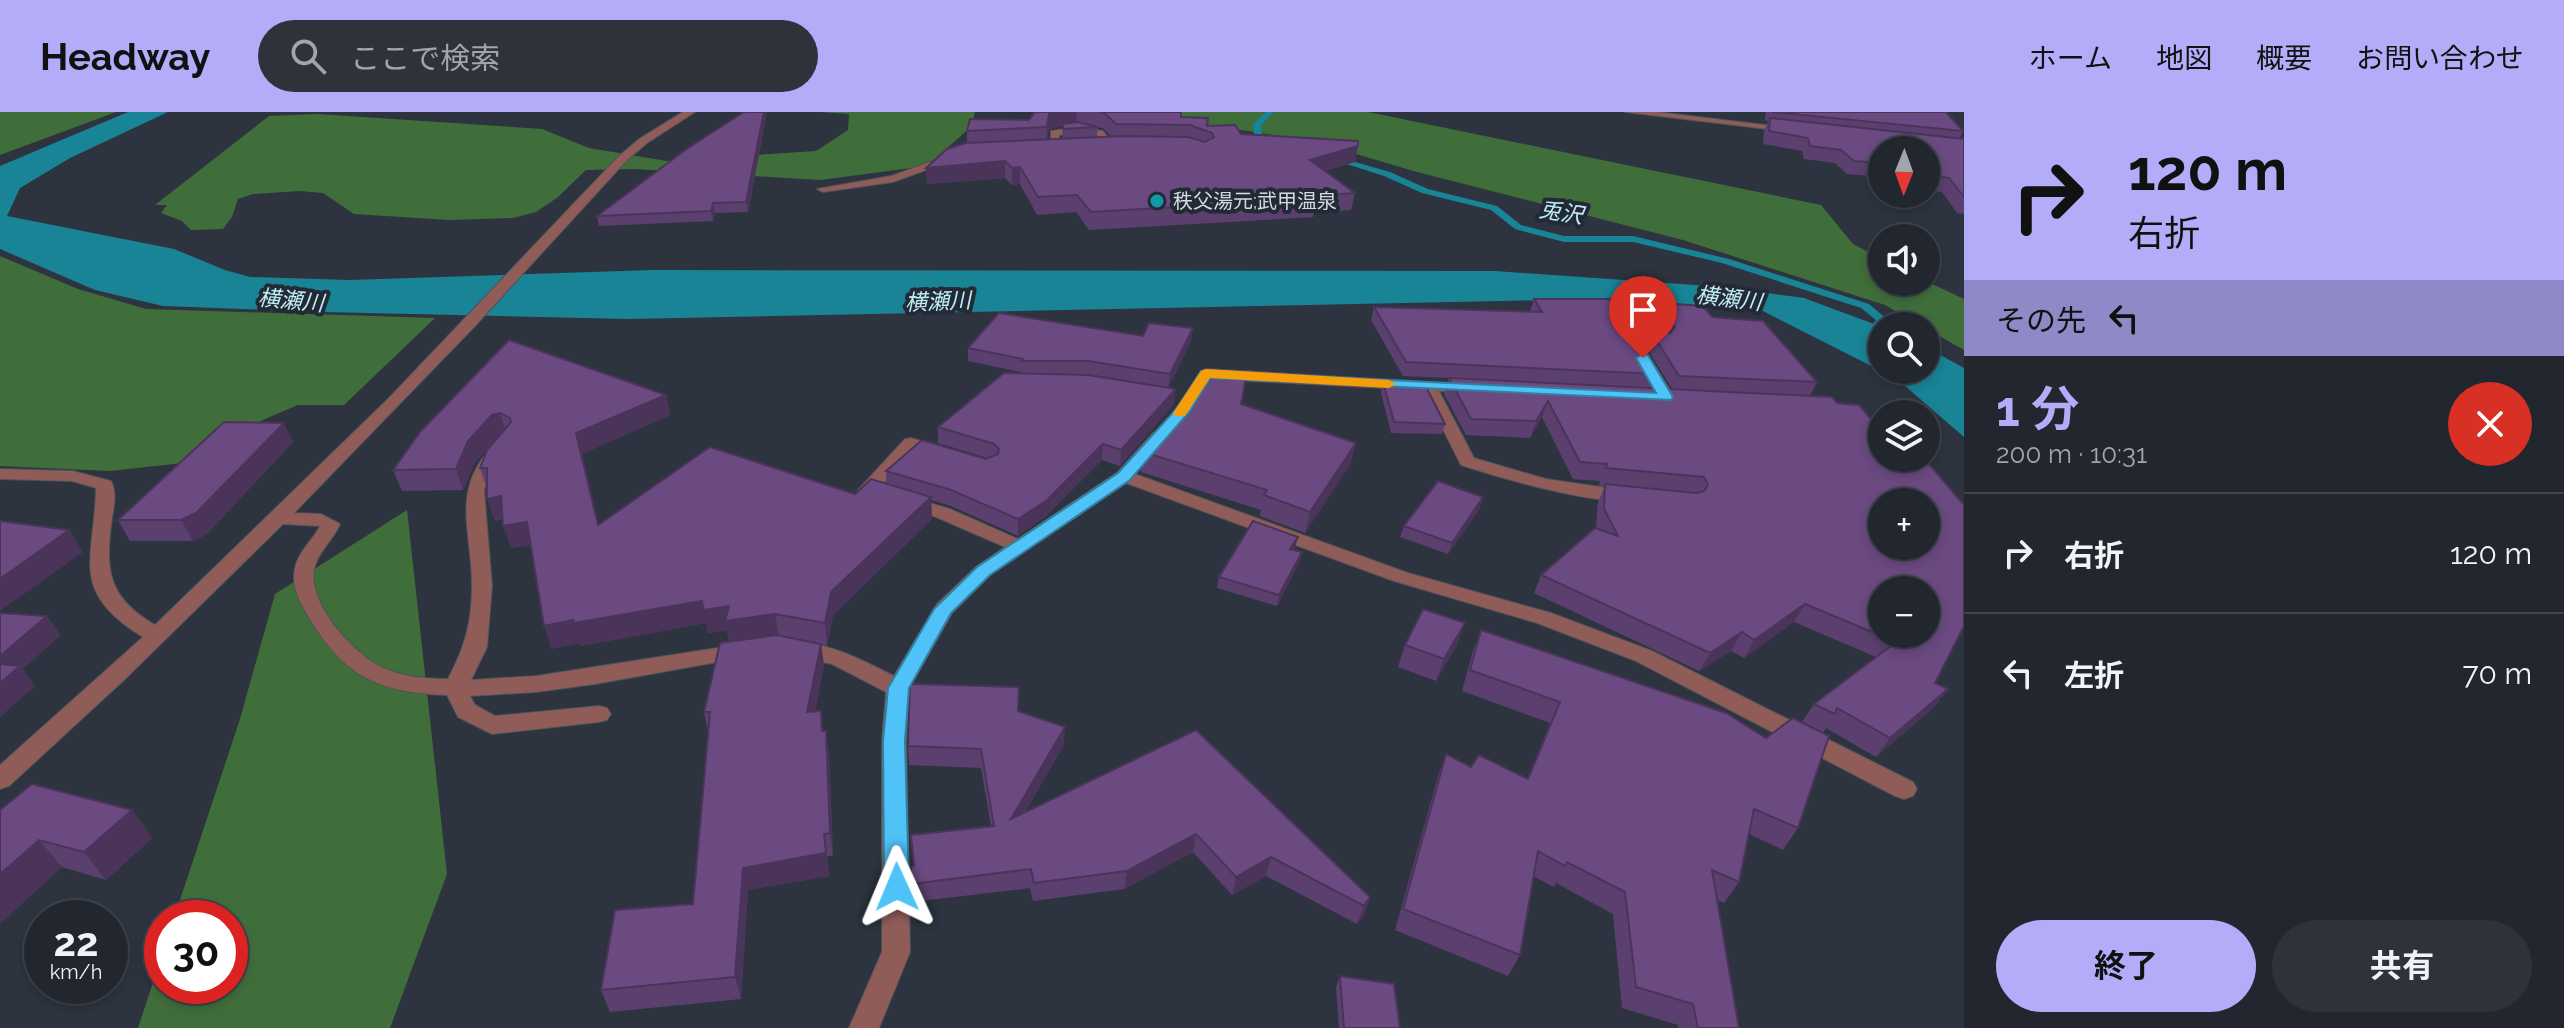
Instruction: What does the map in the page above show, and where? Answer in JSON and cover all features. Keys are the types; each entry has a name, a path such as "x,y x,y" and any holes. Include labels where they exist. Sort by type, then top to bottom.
{"street":[{"path":"0,779 279,518 450,344 622,159 643,141 690,112"},
{"path":"1630,112 1803,130"},
{"path":"1054,151 1054,133 1060,130 1100,133 1106,148 1124,146"},
{"path":"1035,152 1067,149"},
{"path":"823,189 893,179 965,153"},
{"path":"1640,396 1673,398 1631,339 1659,341"},
{"path":"864,1028 896,952 894,741 898,688 944,609 983,571 1124,476 1189,399 1206,374 1493,389"},
{"path":"1429,386 1467,461 1521,480 1570,491 1644,497"},
{"path":"1168,396 1189,399"},
{"path":"455,689 476,647 482,586 475,490 483,468 507,441"},
{"path":"956,457 911,443 867,490 943,513 1018,546"},
{"path":"0,474 73,476 105,485 106,504 96,563 103,589 127,618 156,635"},
{"path":"1124,476 1401,577 1544,618 1644,656 1904,789"},
{"path":"279,518 321,520 331,524 326,538 304,567 304,586 322,622 347,657 378,675 404,683 455,689 563,680 704,655 771,648 838,658 898,688"},
{"path":"455,689 466,711 492,725 599,714"}],"green space":[{"path":"0,112 116,112 0,155"},
{"path":"819,112 975,112 972,126 927,166 820,180 634,169 586,170 558,197 536,212 513,218 449,220 354,214 323,193 299,191 253,194 238,199 232,217 223,229 191,230 182,221 161,213 167,205 155,205 269,116 317,114 542,129 589,148 667,161 816,151 848,130 849,114"},
{"path":"1098,112 1368,112 1821,205 1853,244 1868,252 1868,296 1940,296 1940,288 1964,299 1964,350 1940,336 1940,312 1897,312 1885,305 1683,240 1417,172 1312,141"},
{"path":"0,256 78,289 146,309 435,318 344,405 298,405 183,463 109,471 0,466"},
{"path":"407,510 447,874 390,1028 138,1028 146,1004 248,1004 248,900 180,900 240,719 275,594"}],"water":[{"name":"横瀬川","path":"128,112 168,112 70,158 20,188 7,216 174,249 250,277 350,280 652,270 1495,271 1724,287 1804,298 1868,322 1868,364 1761,310 1603,299 628,319 163,306 95,290 0,249 0,166"},
{"path":"1940,355 1964,368 1964,437 1940,416 1940,400 1921,400 1903,384 1940,384"}],"building":[{"path":"744,112 764,112 746,202 713,203 711,211 597,216 688,148"},
{"path":"1035,112 1059,112 1049,114 1047,127 967,131 970,119 1029,120"},
{"path":"1099,112 1181,112 1181,117 1208,118 1207,126 1235,125 1241,134 1358,141 1358,146 1310,160 1355,193 1312,196 1316,199 1091,212 1077,195 1038,197 1020,167 1012,168 1005,161 926,168 947,149 966,143 1125,136 1188,137 1205,142 1214,137 1212,133 1190,125 1116,124"},
{"path":"1772,112 1946,112 1963,131"},
{"path":"1770,118 1936,136 1868,136 1868,162 1854,161 1841,150 1810,146 1808,138 1769,131"},
{"path":"1077,122 1098,127 1063,129 1063,124"},
{"path":"1940,136 1964,139 1964,197 1949,178 1940,177"},
{"path":"1534,299 1606,299 1703,306 1712,317 1763,321 1817,382 1679,376 1652,333 1670,333 1675,326 1651,318 1626,324 1656,374 1406,362 1374,307 1542,312"},
{"path":"999,313 1143,336 1149,323 1193,328 1170,374 1088,361 1021,361 1023,359 968,348"},
{"path":"509,340 666,395 576,433 598,525 710,447 855,494 871,479 931,497 831,592 825,623 775,614 725,621 729,606 704,610 702,601 544,626 527,522 503,526 501,496 487,499 487,468 480,468 487,450 511,422 510,418 500,413 492,415 468,441 456,469 393,470 420,432"},
{"path":"1004,373 1088,375 1176,389 1121,450 1103,444 1046,501 1018,519 951,490 886,471 922,440 986,459 998,454 999,449 994,444 938,427"},
{"path":"1207,375 1246,378 1241,404 1356,443 1310,512 1264,495 1267,490 1143,452"},
{"path":"1449,378 1832,397 1837,403 1859,405 1868,416 1868,472 1936,472 1964,505 1964,626 1935,683 1948,689 1890,738 1837,708 1835,714 1814,704 1888,648 1940,648 1940,576 1868,576 1868,630 1805,604 1754,640 1742,632 1710,653 1541,575 1595,528 1618,536 1604,509 1605,484 1696,493 1704,491 1708,485 1704,477 1606,468 1607,464 1580,462 1548,401 1536,421 1471,419"},
{"path":"1383,382 1424,383 1445,424 1394,422"},
{"path":"224,422 284,423 196,513 181,520 118,520"},
{"path":"1438,481 1483,497 1452,543 1404,526"},
{"path":"0,521 69,530 0,579"},
{"path":"1253,521 1298,537 1290,549 1302,552 1279,595 1219,577"},
{"path":"1423,609 1465,623 1444,659 1405,645"},
{"path":"0,613 47,616 0,656"},
{"path":"1481,630 1726,713 1766,738 1793,718 1829,736 1798,828 1754,809 1739,882 1712,870 1739,1028 1698,1028 1693,1004 1636,987 1625,892 1567,862 1565,866 1538,851 1520,955 1403,909 1446,754 1471,767 1479,755 1528,779 1560,702 1470,670"},
{"path":"776,635 821,644 807,712 821,711 822,731 826,731 830,833 824,834 826,853 743,868 735,977 601,990 615,910 693,904 710,712 704,712 720,643"},
{"path":"0,664 20,666 0,683"},
{"path":"910,684 1019,687 1018,711 1065,727 1011,819 1196,730 1370,897 1364,906 1271,857 1236,877 1196,834 1127,871 1034,883 1031,869 911,884 911,867 914,866 911,835 994,826 981,749 908,746"},
{"path":"32,784 132,810 84,852 39,840 0,874 0,810"},
{"path":"1340,976 1394,984 1400,1028 1344,1028"}],"waterway":[{"name":"兎沢","path":"1270,112 1257,124 1259,143 1272,145"},
{"name":"兎沢","path":"1334,157 1387,174 1425,191 1494,208 1518,227 1564,239 1633,239 1725,261 1865,306 1872,312"}],"slow traffic":[{"path":"1180,413 1206,374 1389,384"}],"place":[{"name":"秩父湯元;武甲温泉","path":"1157,201"}],"route":[{"path":"897,887 894,741 898,688 944,609 983,571 1124,476 1184,408 1206,374 1666,397 1643,358"}]}
